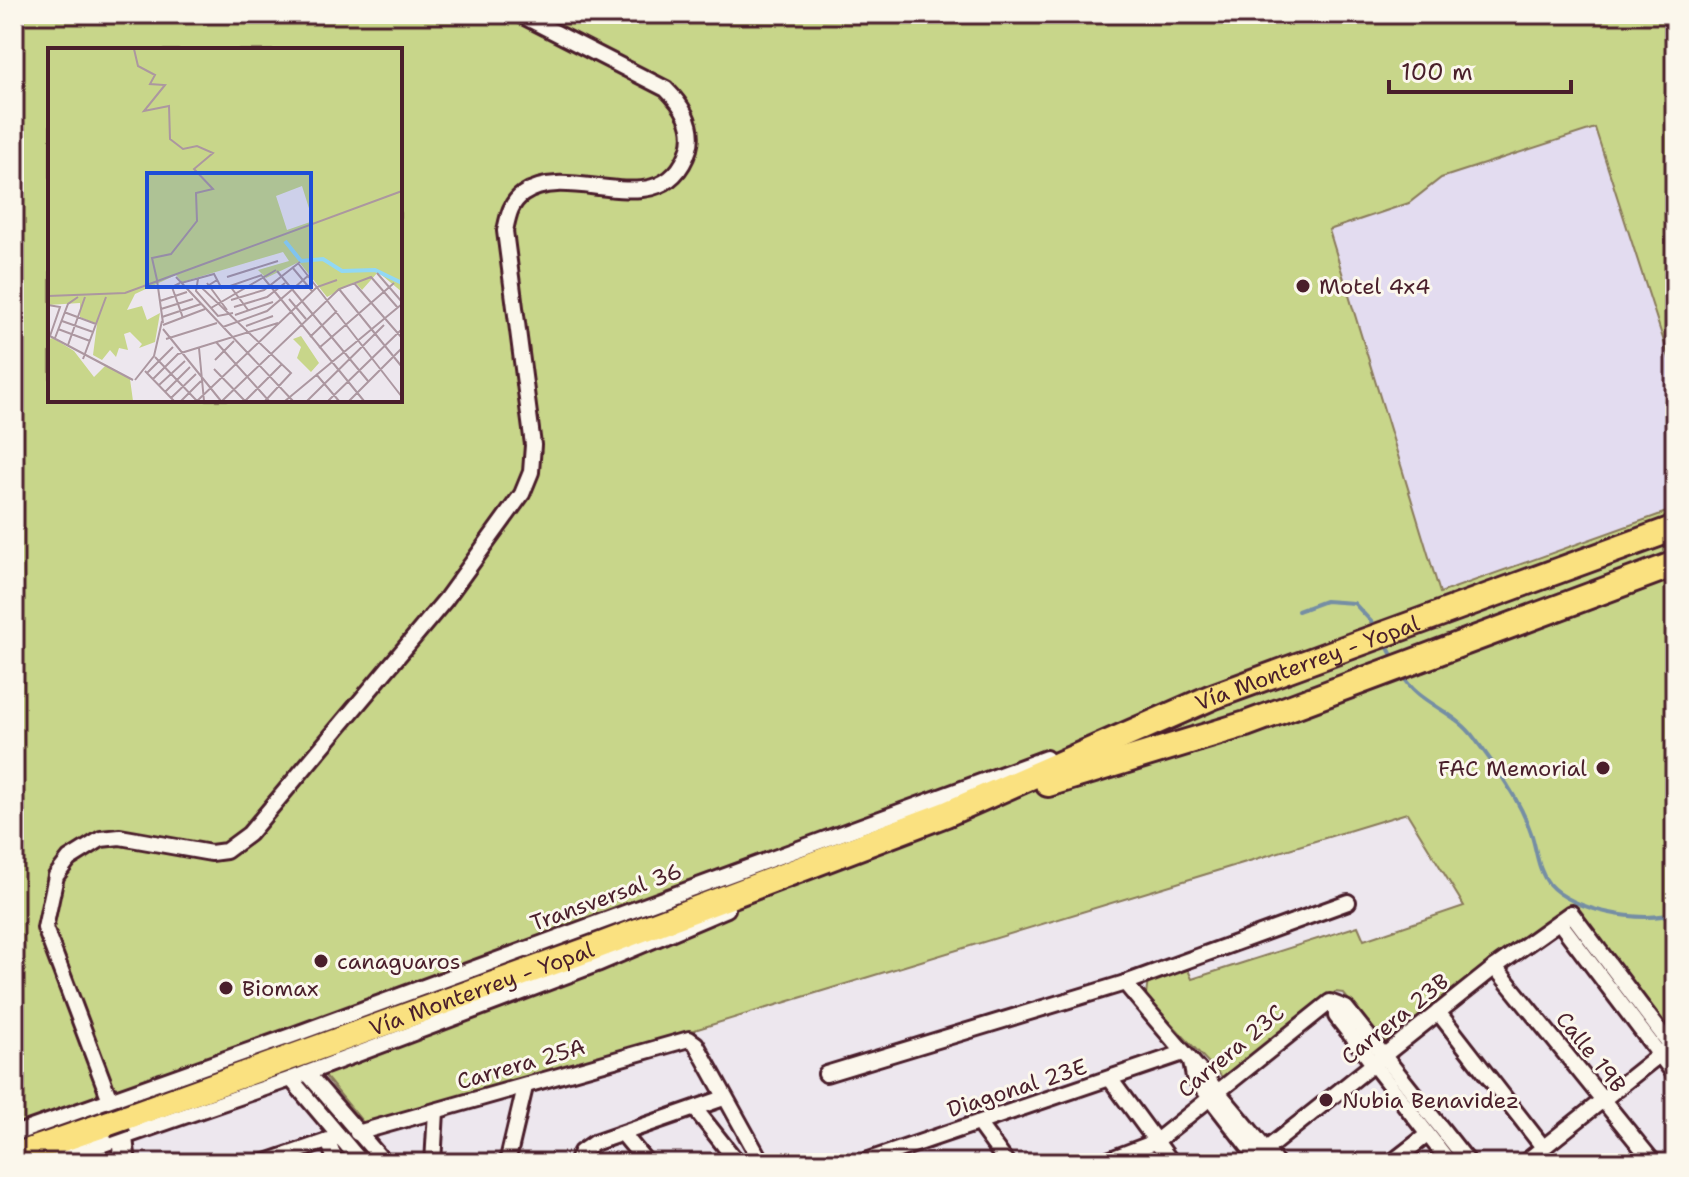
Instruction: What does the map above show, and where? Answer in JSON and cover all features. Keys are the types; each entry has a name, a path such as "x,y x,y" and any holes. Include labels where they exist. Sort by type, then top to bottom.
{"highway":[{"name":"Vía Monterrey - Yopal","path":"14,1156 846,852 946,814 1212,697 1675,528"},
{"name":"Vía Monterrey - Yopal","path":"946,814 1246,724 1420,656 1675,564"}],"main road":[{"path":"116,1120 125,1163"}],"street":[{"path":"116,1120 45,928 56,876 83,847 101,839 120,837 211,853 226,851 249,834 446,599 522,494 531,472 533,445 505,231 509,210 523,194 545,185 640,190 672,177 683,165 690,144 689,125 684,108 666,89 519,14"},
{"name":"Transversal 36","path":"49,1163 116,1120 1212,697"},
{"name":"Transversal 36","path":"14,1134 116,1120 291,1079 670,935 846,852"},
{"path":"826,1074 1125,983 1348,902"},
{"name":"Carrera 23B","path":"1258,1158 1495,967 1566,918 1668,1050"},
{"name":"Calle 19B","path":"1495,967 1654,1163"},
{"path":"1125,983 1187,1057 1258,1158 1276,1163"},
{"name":"Carrera 23C","path":"1100,1163 1155,1142 1322,1005 1330,1002 1336,1007"},
{"path":"1450,1163 1336,1016 1336,1007 1346,1008 1469,1163"},
{"path":"1438,1012 1543,1147"},
{"name":"Carrera 25A","path":"357,1133 525,1087 680,1039 696,1044 724,1098"},
{"path":"1524,1163 1668,1050 1675,1075"},
{"name":"Diagonal 23E","path":"861,1162 1187,1057"},
{"path":"307,1073 385,1163"},
{"path":"291,1079 334,1139 362,1163"},
{"path":"1111,1080 1172,1163"},
{"path":"507,1163 525,1087"},
{"path":"576,1163 581,1152 594,1143 724,1098 762,1163"},
{"path":"696,1110 738,1163"},
{"path":"433,1163 436,1111"},
{"path":"978,1123 1007,1163"},
{"path":"623,1134 647,1163"},
{"path":"1391,1163 1427,1135"},
{"path":"264,1162 334,1139"},
{"path":"334,1139 336,1163"}],"shaded area":[{"path":"1595,128 1675,376 1675,509 1440,593 1329,230 1409,203 1441,178"}],"green space":[{"path":"14,14 1675,14 1675,376 1595,128 1441,178 1409,203 1329,230 1440,593 1675,509 1675,1063 1562,916 1387,1046 1343,993 1335,992 1224,1079 1146,995 1148,980 1186,965 1192,979 1358,926 1364,940 1464,906 1407,813 678,1035 366,1126 306,1053 14,1157"}],"waterway":[{"path":"1298,611 1325,601 1354,603 1378,629"},
{"path":"1386,644 1395,661"},
{"path":"1403,676 1418,694 1467,729 1491,761 1526,821 1549,884 1574,901 1609,913 1645,917 1675,913"}],"place":[{"name":"Motel 4x4","path":"1303,286"},
{"name":"FAC Memorial","path":"1603,768"},
{"name":"canaguaros","path":"321,961"},
{"name":"Biomax","path":"226,988"},
{"name":"Nubia Benavidez","path":"1326,1100"}]}
